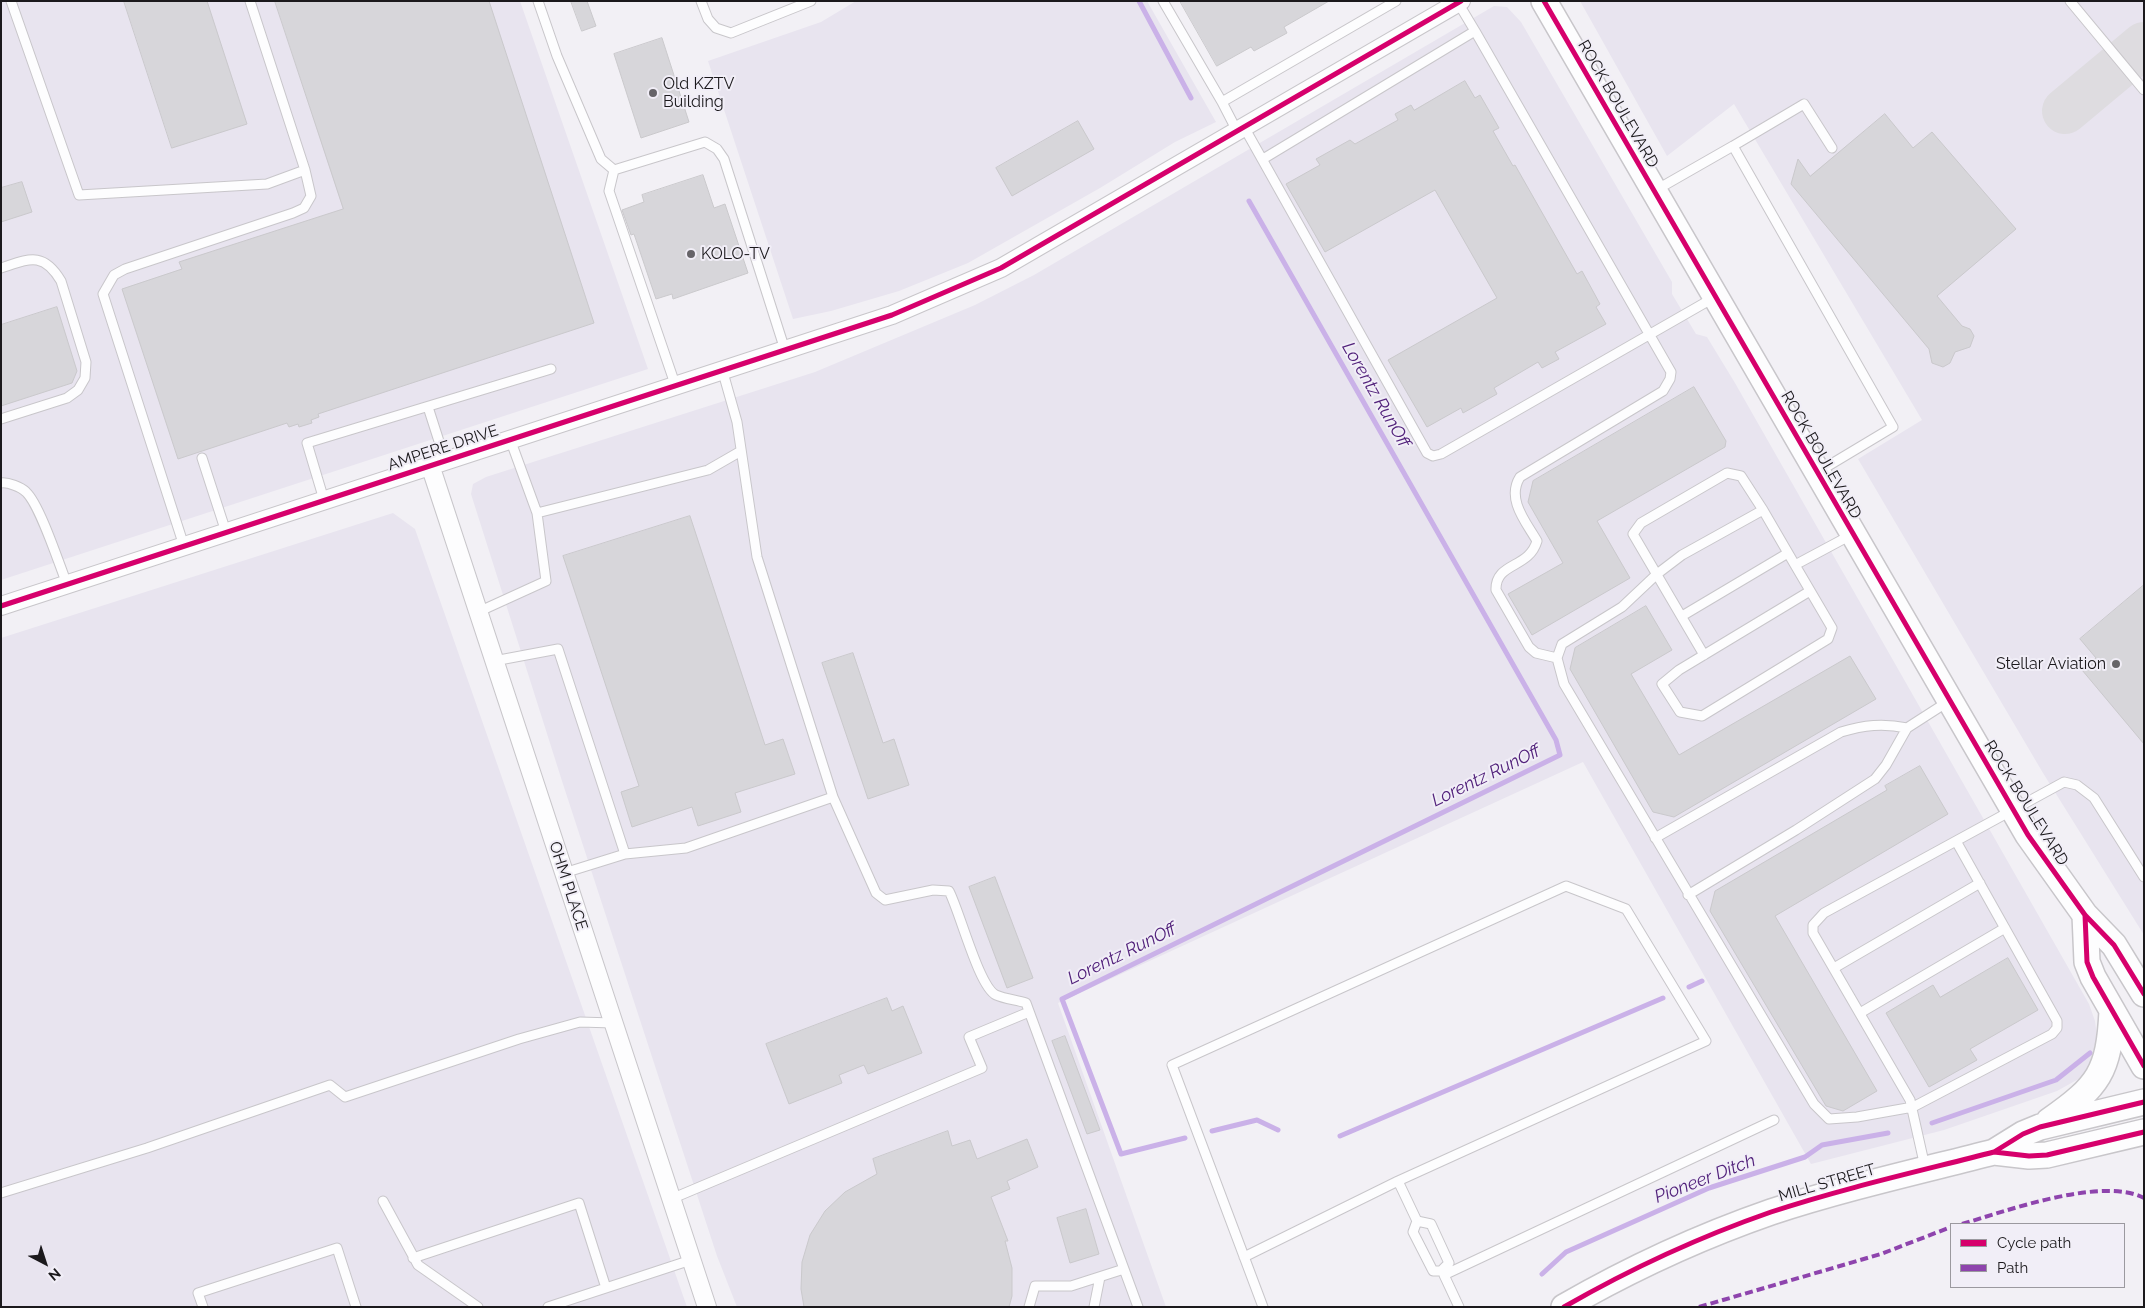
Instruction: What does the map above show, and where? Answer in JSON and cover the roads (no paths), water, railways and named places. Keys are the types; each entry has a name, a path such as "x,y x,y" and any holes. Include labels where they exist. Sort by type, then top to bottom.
{"main road":[{"name":"ROCK BOULEVARD","path":"1544,1 2013,810 2044,859 2085,914 2114,946 2143,993"},
{"path":"2085,914 2087,962 2112,1011 2144,1066"},
{"path":"2040,1128 2072,1105 2096,1080 2108,1056 2112,1011"},
{"name":"MILL STREET","path":"1564,1307 1639,1267 1740,1224 1805,1202 1994,1152 2023,1134 2040,1128 2144,1102"},
{"name":"MILL STREET","path":"1994,1152 2030,1156 2047,1155 2144,1132"},
{"path":"2085,1146 2144,1151"}],"street":[{"name":"AMPERE DRIVE","path":"1,606 675,384 892,315 1001,268 1459,2"},
{"name":"OHM PLACE","path":"437,463 478,612 707,1307"}],"lane":[{"path":"11,1 79,195 267,184 304,170"},
{"path":"184,546 103,294 114,275 125,268 304,208 311,196 250,1"},
{"path":"538,1 557,56 601,159 614,170"},
{"path":"701,1 708,19 716,28 731,33 811,1"},
{"path":"1163,1 1222,102 1263,159 1427,453 1433,456 1441,454 1715,297"},
{"path":"1222,102 1396,1"},
{"path":"2070,1 2144,90"},
{"path":"1459,2 1651,334 1671,372 1664,391 1520,476 1516,482 1515,502 1537,541 1532,555 1499,574 1496,590 1529,647 1536,653 1557,658"},
{"path":"1263,159 1475,32"},
{"path":"1654,191 1804,104 1832,148"},
{"path":"614,170 705,142 717,149 724,159 786,350"},
{"path":"1733,146 1893,427 1817,473"},
{"path":"614,170 608,191 675,384"},
{"path":"1,268 30,260 42,260 54,270 61,281 86,362 85,378 78,390 67,398 1,419"},
{"path":"324,500 306,443 551,368"},
{"path":"722,369 737,422 758,557 833,797 876,893 885,900 933,890 949,891 958,908 980,976 994,995 1026,1003 1138,1307"},
{"path":"428,407 437,463"},
{"path":"478,612 546,581 537,513 510,439"},
{"path":"537,513 708,470 741,451"},
{"path":"202,458 226,532"},
{"path":"1704,655 1633,534 1641,523 1727,473 1741,476 1763,510 1832,628 1828,640 1702,716 1680,712 1662,684 1679,670 1704,655 1810,591"},
{"path":"1,483 6,482 26,491 39,514 68,584"},
{"path":"1763,510 1682,555 1657,574 1622,607 1562,644 1557,658 1564,684 1814,1104 1829,1119 1857,1117 1913,1107 2052,1034 2057,1028 2057,1022 1956,841"},
{"path":"1795,565 1852,534"},
{"path":"1682,616 1788,553"},
{"path":"494,661 558,649 624,854"},
{"path":"1688,894 1796,830 1875,779 1886,765 1907,728 1949,701"},
{"path":"1655,838 1841,732 1863,725 1888,724 1907,728"},
{"path":"1926,1169 1913,1107 1813,932 1813,925 1819,917 2064,782 2077,785 2094,798 2143,872"},
{"path":"564,873 624,854 686,848 833,797"},
{"path":"1834,968 1980,883"},
{"path":"1244,1257 1398,1181 1706,1042 1626,910 1566,886 1172,1065 1244,1257 1263,1307"},
{"path":"1860,1013 2005,928"},
{"path":"671,1199 982,1068 969,1037 1029,1012"},
{"path":"1,1193 147,1148 330,1084 345,1097 518,1039 580,1022 614,1023"},
{"path":"1398,1181 1417,1221 1412,1232 1432,1272 1442,1273 1774,1120"},
{"path":"383,1201 418,1265 478,1307"},
{"path":"413,1258 578,1203 606,1288"},
{"path":"1417,1221 1431,1224 1449,1263 1442,1273"},
{"path":"203,1307 198,1293 337,1248 356,1307"},
{"path":"548,1307 691,1260"},
{"path":"1029,1307 1035,1286 1071,1286 1124,1269"},
{"path":"1442,1273 1459,1307"},
{"path":"1094,1307 1100,1277"}],"waterway":[{"name":"Lorentz RunOff","path":"1139,1 1191,98"},
{"name":"Lorentz RunOff","path":"1185,1138 1121,1154 1062,999 1560,755 1556,740 1249,201"},
{"name":"Lorentz RunOff","path":"1689,987 1702,981"},
{"name":"Lorentz RunOff","path":"1340,1136 1663,998"},
{"name":"Pioneer Ditch","path":"1932,1123 2056,1080 2090,1053"},
{"name":"Lorentz RunOff","path":"1212,1131 1257,1120 1278,1130"},
{"name":"Pioneer Ditch","path":"1542,1274 1566,1252 1709,1188 1805,1157 1822,1145 1888,1133"}],"place":[{"name":"Old KZTV Building","path":"653,93"},
{"name":"KOLO-TV","path":"691,254"},
{"name":"Stellar Aviation","path":"2116,664"}]}
